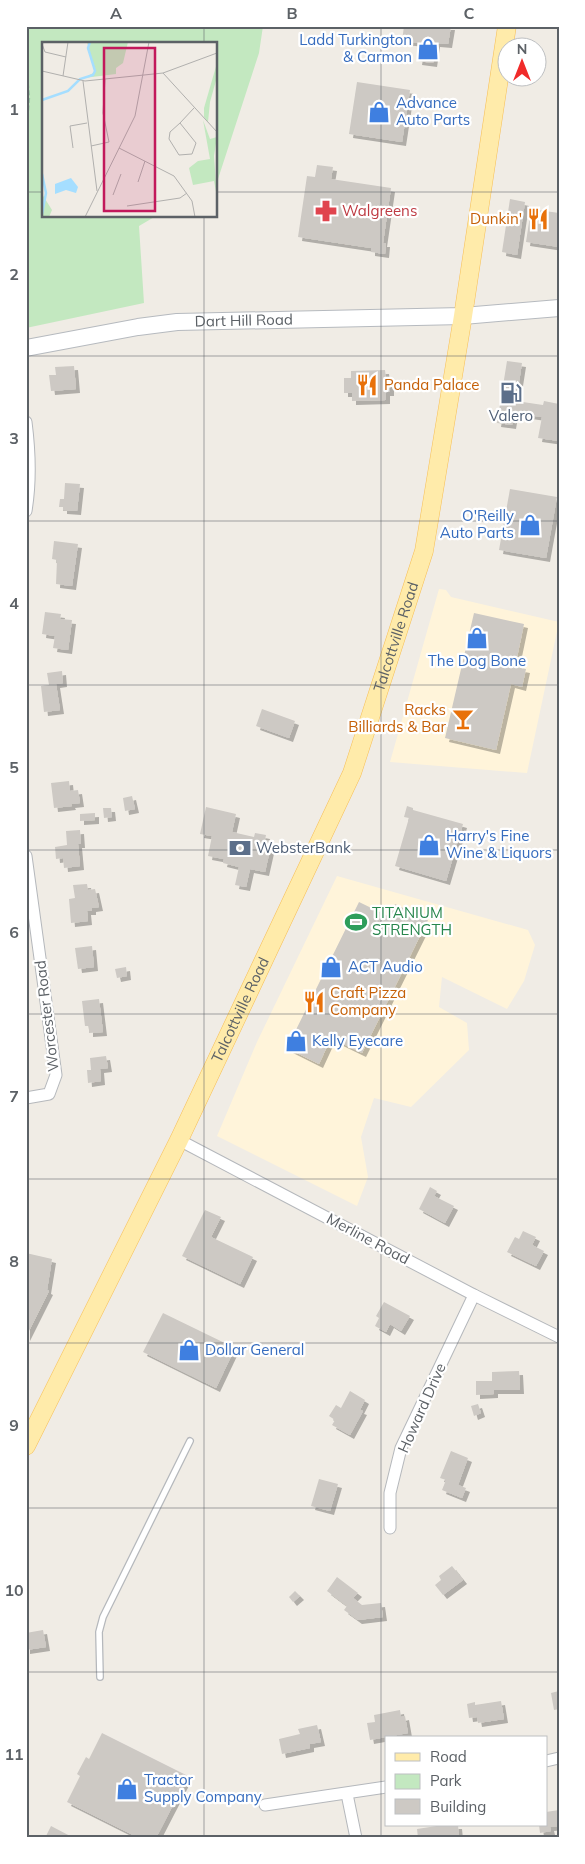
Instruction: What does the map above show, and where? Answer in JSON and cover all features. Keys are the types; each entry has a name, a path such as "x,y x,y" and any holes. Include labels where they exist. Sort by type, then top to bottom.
{"main road":[{"name":"Talcottville Road","path":"26,1446 179,1140 352,773 424,551 463,316 507,26"},
{"name":"Dart Hill Road","path":"26,348 138,327 177,322 463,316 559,308"}],"street":[{"path":"26,422 30,454 30,487 26,511"},
{"name":"Worcester Road","path":"26,856 56,1075 49,1094 26,1098"},
{"name":"Merline Road","path":"179,1140 474,1295 559,1337"},
{"name":"Howard Drive","path":"390,1528 390,1493 401,1448 474,1295"},
{"path":"264,1805 385,1787"},
{"path":"347,1794 356,1838"}],"lane":[{"path":"100,1677 99,1632 103,1617 190,1441"}],"path":[{"path":"26,68 29,98 26,134"},
{"path":"26,182 28,211 26,224"}],"shaded area":[{"path":"439,589 446,590 451,597 559,622 527,773 390,762"},
{"path":"337,876 528,930 535,945 524,981 507,1009 442,977 439,1007 467,1023 469,1050 411,1107 374,1098 361,1137 368,1177 357,1206 217,1136 257,1042"}],"green space":[{"path":"26,26 263,26 259,53 218,179 218,42 42,42 42,218 153,218 139,226 144,303 26,328"}],"building":[{"name":"Ladd Turkington & Carmon","path":"404,26 451,26 448,44 436,43 433,63 418,61 421,43 402,41"},
{"name":"Advance Auto Parts","path":"357,82 410,90 402,142 349,134"},
{"path":"317,165 333,167 331,179 391,188 383,243 386,243 385,254 371,252 371,248 298,237 307,176 315,177"},
{"path":"510,199 525,202 517,255 502,252"},
{"path":"531,209 559,213 559,247 526,242"},
{"path":"507,361 522,363 516,401 543,405 544,401 559,404 559,441 538,438 542,417 514,413 512,425 497,423"},
{"path":"74,366 76,389 51,391 49,375 56,375 55,367"},
{"name":"Panda Palace","path":"385,370 386,378 390,378 390,392 386,392 386,400 352,401 352,393 344,393 344,378 351,378 351,371"},
{"path":"65,483 80,484 77,511 63,510 63,507 59,507 60,499 64,499"},
{"path":"510,489 557,497 546,558 499,550"},
{"path":"54,541 78,544 72,586 56,584 57,560 52,559"},
{"path":"45,612 61,614 60,619 72,620 68,650 53,648 55,636 42,634"},
{"path":"474,613 524,624 515,667 526,669 522,687 511,684 496,750 445,738"},
{"path":"62,671 63,683 56,684 60,710 44,712 41,686 49,685 47,673"},
{"path":"262,709 295,721 289,738 256,726"},
{"path":"69,781 70,791 78,790 80,803 54,808 51,783"},
{"path":"132,796 135,809 125,811 123,798"},
{"name":"Harry's Fine Wine & Liquors","path":"407,806 413,808 413,810 463,824 446,881 395,866 409,818 404,817"},
{"name":"WebsterBank","path":"206,807 236,814 232,832 254,837 255,833 266,835 265,840 272,841 265,872 250,869 246,887 235,885 239,867 223,863 224,859 208,856 212,836 200,834"},
{"path":"103,808 111,808 112,817 104,818"},
{"path":"95,813 95,820 80,821 80,814"},
{"path":"80,830 81,844 78,844 80,866 64,868 63,858 56,859 55,847 67,845 66,831"},
{"path":"87,884 88,890 95,889 99,907 92,908 92,911 87,911 88,921 71,923 69,899 75,898 73,885"},
{"path":"359,902 390,917 395,904 428,920 362,1053 331,1038 319,1064 287,1048"},
{"path":"92,946 94,967 78,969 75,948"},
{"path":"126,967 127,976 117,978 115,969"},
{"path":"99,999 103,1032 89,1033 89,1026 85,1026 82,1001"},
{"path":"106,1056 108,1068 100,1069 101,1081 88,1083 87,1070 91,1070 90,1058"},
{"path":"430,1187 437,1191 434,1196 454,1206 445,1223 419,1209"},
{"path":"205,1210 221,1217 211,1237 253,1257 240,1284 182,1256"},
{"path":"523,1231 536,1237 532,1245 544,1251 536,1266 507,1252 515,1237 519,1239"},
{"path":"26,1253 52,1259 47,1290 49,1291 26,1337"},
{"path":"384,1302 410,1316 401,1331 390,1324 386,1332 375,1326 379,1318 376,1316"},
{"name":"Dollar General","path":"163,1313 235,1348 216,1388 143,1352"},
{"path":"519,1371 520,1390 494,1390 494,1394 476,1395 476,1381 492,1381 492,1372"},
{"path":"350,1391 365,1400 360,1410 363,1411 350,1435 332,1425 335,1420 329,1416 336,1405 341,1408"},
{"path":"478,1404 481,1413 474,1416 471,1406"},
{"path":"451,1451 468,1458 458,1485 466,1488 462,1498 442,1490 446,1480 440,1478"},
{"path":"319,1479 338,1484 330,1511 311,1506"},
{"path":"452,1566 463,1580 443,1595 435,1585 441,1580 439,1576"},
{"path":"337,1577 358,1593 353,1598 362,1605 381,1603 383,1617 358,1620 344,1610 347,1606 327,1591"},
{"path":"295,1591 300,1596 293,1602 289,1597"},
{"path":"43,1630 46,1647 26,1650 26,1633"},
{"path":"559,1691 559,1709 554,1710 551,1693"},
{"path":"501,1701 504,1719 478,1723 477,1717 469,1718 467,1704 475,1702 475,1705"},
{"path":"400,1710 401,1717 405,1716 408,1733 370,1740 367,1723 375,1722 374,1715"},
{"path":"317,1725 321,1742 310,1744 310,1748 282,1754 279,1739 300,1734 298,1729"},
{"name":"Tractor Supply Company","path":"102,1733 188,1776 156,1838 139,1838 67,1802 80,1776 77,1774 86,1757 89,1759"},
{"path":"559,1810 559,1826 550,1827 551,1831 540,1833 539,1826 548,1826 548,1812"},
{"path":"51,1826 74,1838 45,1838"},
{"path":"436,1826 458,1826 459,1835 449,1836 449,1838 418,1838 417,1829"}],"place":[{"name":"Ladd Turkington & Carmon","path":"428,49"},
{"name":"Advance Auto Parts","path":"379,112"},
{"name":"Walgreens","path":"326,211"},
{"name":"Dunkin'","path":"538,219"},
{"name":"Panda Palace","path":"367,385"},
{"name":"Valero","path":"511,393"},
{"name":"O'Reilly Auto Parts","path":"530,525"},
{"name":"The Dog Bone","path":"477,638"},
{"name":"Racks Billiards & Bar","path":"463,719"},
{"name":"Harry's Fine Wine & Liquors","path":"429,845"},
{"name":"WebsterBank","path":"240,848"},
{"name":"TITANIUM STRENGTH","path":"356,922"},
{"name":"ACT Audio","path":"331,967"},
{"name":"Craft Pizza Company","path":"314,1002"},
{"name":"Kelly Eyecare","path":"296,1041"},
{"name":"Dollar General","path":"189,1350"},
{"name":"Tractor Supply Company","path":"127,1789"}]}
